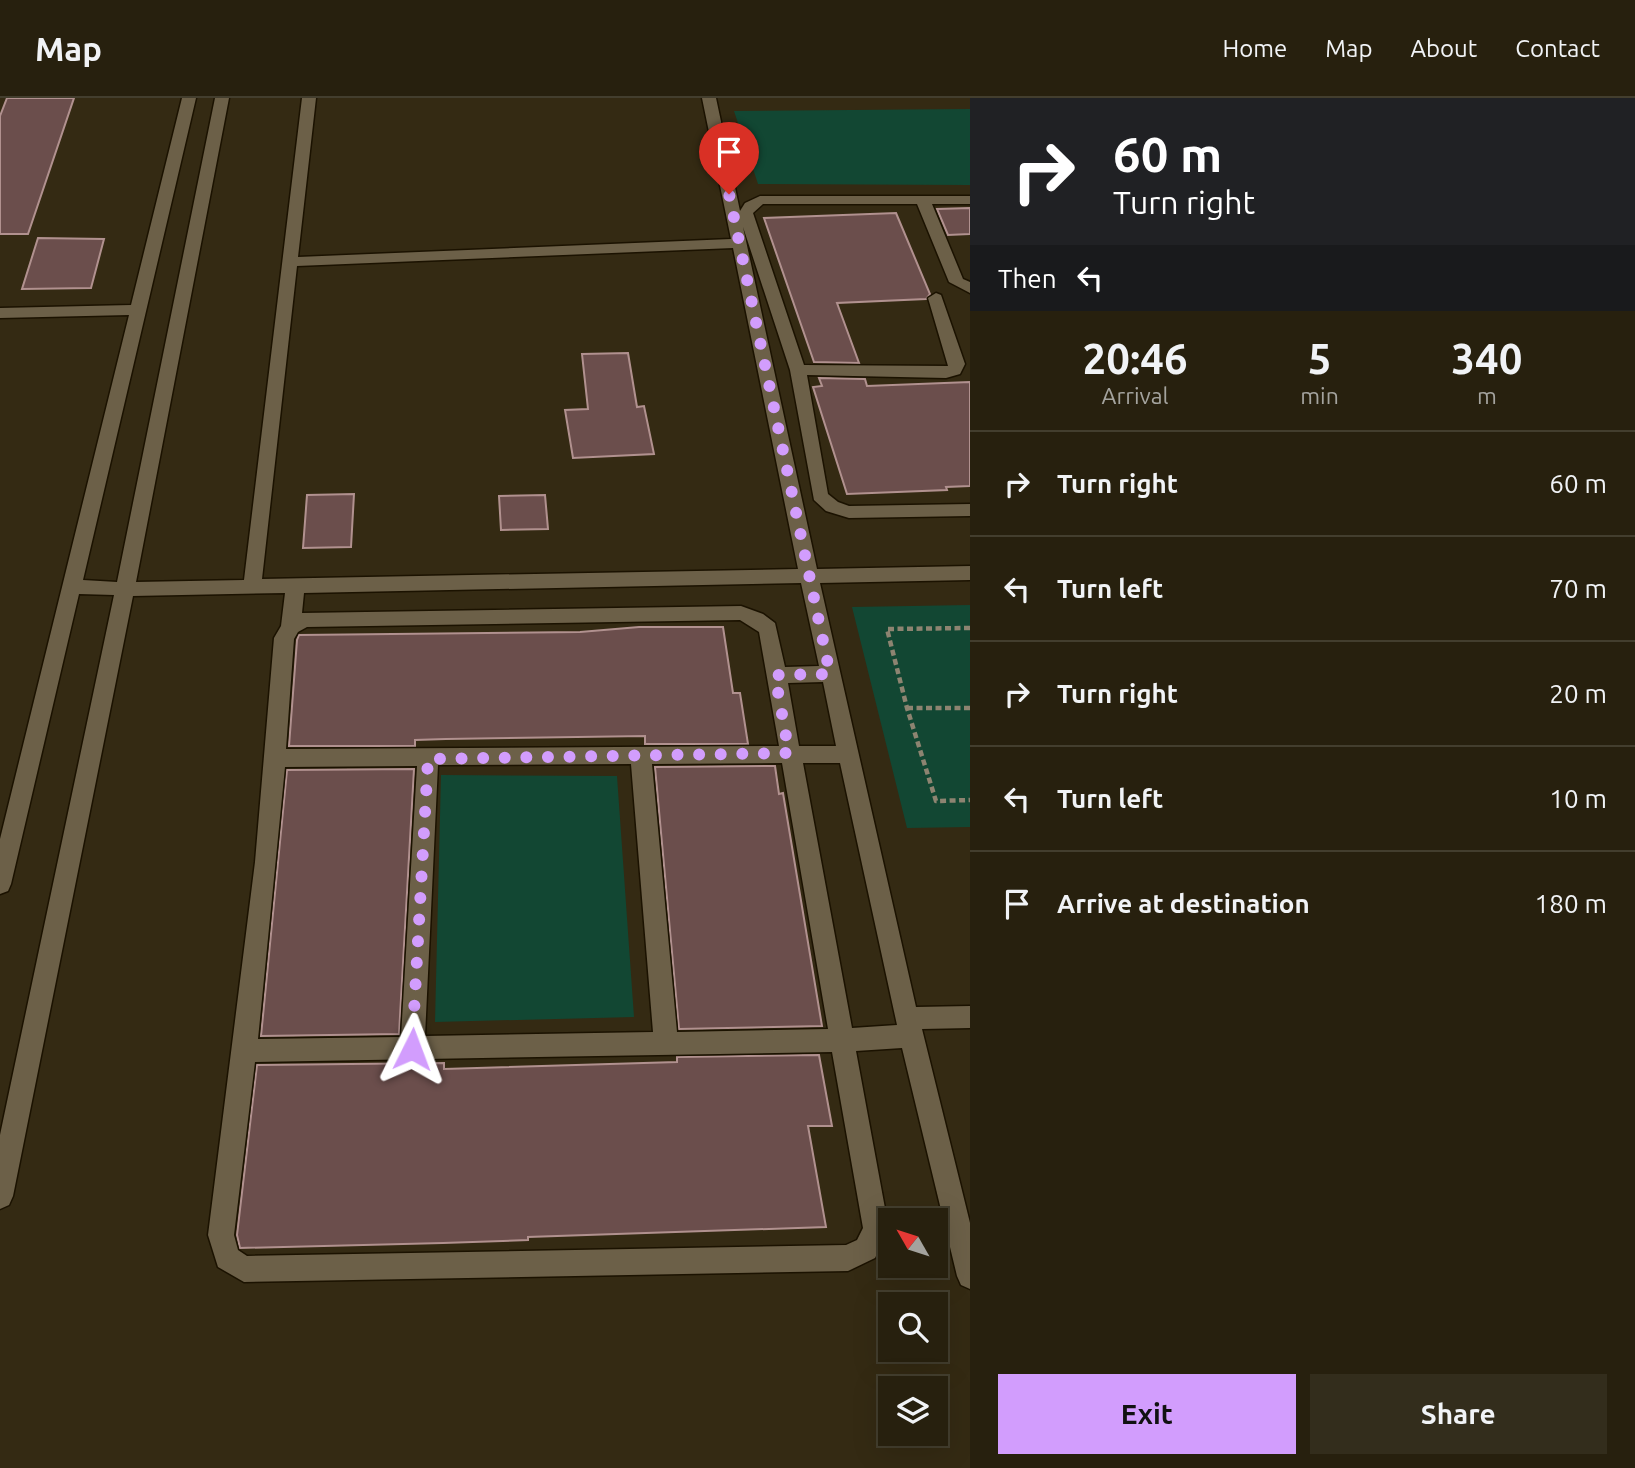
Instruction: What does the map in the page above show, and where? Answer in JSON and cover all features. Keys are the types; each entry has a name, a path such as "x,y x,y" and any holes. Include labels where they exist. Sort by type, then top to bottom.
{"street":[{"path":"0,884 189,98"},
{"path":"0,1196 125,589 222,98"},
{"path":"252,587 309,98"},
{"path":"709,98 830,674 970,1276"},
{"path":"970,200 760,200 750,206 747,213 798,370 820,496 832,507 849,512 970,510"},
{"path":"923,201 957,282 970,288"},
{"path":"290,262 740,243"},
{"path":"798,370 946,373 954,370 957,364 936,298"},
{"path":"0,313 137,310"},
{"path":"70,586 125,589 970,573"},
{"path":"291,627 304,620 741,613 756,618 768,628 876,1230 866,1248 848,1258 244,1269 227,1258 221,1235 245,1051 277,758 284,638 291,627 295,586"},
{"path":"775,675 830,674"},
{"path":"277,758 848,754"},
{"path":"640,756 666,1043"},
{"path":"412,1049 428,759"},
{"path":"245,1051 840,1040 970,1017"}],"path":[{"path":"970,628 887,629 907,709 936,801 970,800"},
{"path":"907,709 970,708"}],"green space":[{"path":"970,109 970,185 758,184 734,111"},
{"path":"970,605 970,827 907,828 852,607"},
{"path":"441,775 617,776 634,1017 435,1022"}],"building":[{"path":"7,98 74,98 28,234 0,234 0,116"},
{"path":"970,208 970,234 948,235 937,209"},
{"path":"896,213 930,294 926,299 837,303 859,363 814,362 764,218"},
{"path":"38,238 104,239 91,288 22,289"},
{"path":"628,353 637,407 644,406 654,454 573,458 565,410 588,409 582,354"},
{"path":"819,378 865,379 867,386 970,382 970,486 946,487 947,490 847,494 813,387 822,386"},
{"path":"354,494 351,547 303,548 307,495"},
{"path":"545,495 548,529 501,530 499,496"},
{"path":"639,627 723,627 733,693 740,693 748,744 645,744 645,736 415,740 415,746 289,746 299,635 580,632"},
{"path":"775,766 779,794 783,793 822,1026 679,1029 655,767"},
{"path":"414,769 399,1034 261,1036 287,770"},
{"path":"819,1055 832,1126 808,1126 826,1227 528,1237 528,1240 240,1248 237,1235 257,1065 444,1063 444,1069 677,1062 677,1057"}],"route":[{"path":"412,1049 428,759 789,753 775,675 830,674 729,194"}]}
